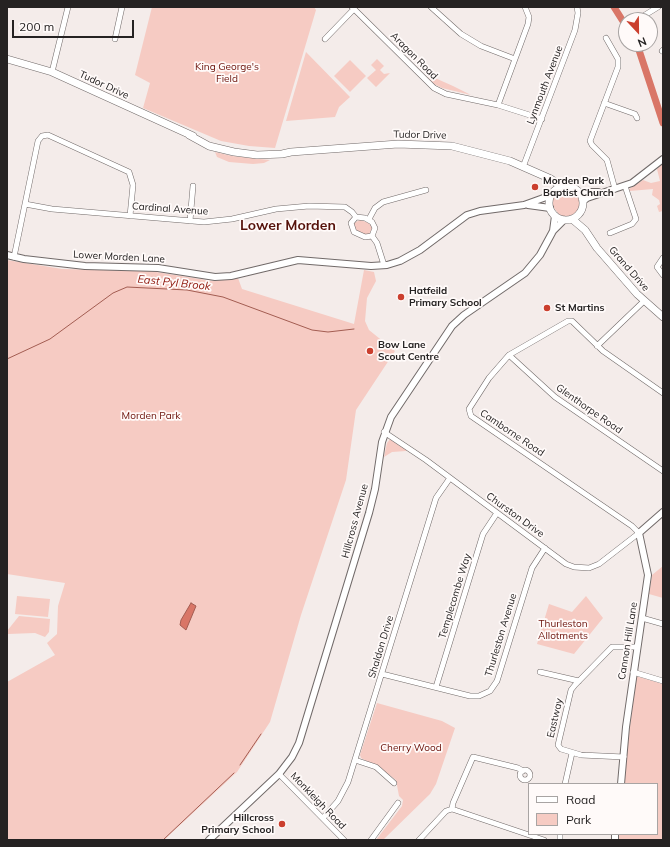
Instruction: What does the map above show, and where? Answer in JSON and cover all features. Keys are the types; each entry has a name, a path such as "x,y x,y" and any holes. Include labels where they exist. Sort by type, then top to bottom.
{"main road":[{"name":"Tudor Drive","path":"7,61 52,72 210,146 234,152 267,155 394,144 427,144 472,150 523,167 562,187"},
{"path":"543,176 549,183 550,194 548,204 555,216 568,220 581,214 583,201 579,192 562,187 550,194"},
{"name":"Grand Drive","path":"581,214 586,230 598,248 644,301 663,317"},
{"name":"Grand Drive","path":"568,220 586,230"}],"street":[{"path":"52,72 68,7"},
{"path":"115,39 122,7"},
{"path":"431,7 461,34 481,46 515,60"},
{"path":"498,105 528,24 529,17 525,7"},
{"name":"Lynmouth Avenue","path":"523,167 575,30 578,13 577,7"},
{"path":"325,39 353,8"},
{"name":"Aragon Road","path":"353,8 434,88 446,94 498,105 542,119"},
{"path":"606,38 618,63 590,141 607,160 615,190"},
{"path":"604,103 635,114 637,118"},
{"path":"14,257 38,141 42,136 48,135 129,172 133,181 130,216"},
{"path":"579,192 602,192 615,190 638,180 663,159"},
{"path":"190,221 193,186"},
{"path":"610,233 632,224 636,219 625,186"},
{"path":"372,236 375,228 369,219 375,208 383,202 426,190"},
{"path":"583,201 602,192"},
{"name":"Lower Morden Lane","path":"524,205 550,194"},
{"name":"Cardinal Avenue","path":"25,204 50,209 190,221 222,221 276,209 309,206 345,208 352,212 356,217 369,219"},
{"name":"Lower Morden Lane","path":"7,256 85,266 158,268 215,277 231,276 298,260 370,266 384,265 400,261 420,250 467,215 480,211 524,205 550,208"},
{"name":"Hillcross Avenue","path":"209,840 279,774 296,750 315,692 373,498 384,432 398,404 452,326 464,315 525,273 540,255 553,231 555,216"},
{"path":"356,217 351,223 354,232 365,237 372,236"},
{"name":"Hillcross Avenue","path":"553,231 568,220"},
{"path":"372,236 377,243 384,265"},
{"path":"663,258 657,266 663,275"},
{"path":"644,301 597,346 663,393"},
{"name":"Camborne Road","path":"597,346 572,321 566,321 509,356 485,383 470,407 470,415 632,526 639,533"},
{"name":"Glenthorpe Road","path":"509,356 555,397 663,471"},
{"name":"Churston Drive","path":"384,432 450,478 570,566 589,568 599,564 639,533"},
{"name":"Shaldon Drive","path":"323,818 342,794 355,760 436,498 450,478"},
{"path":"639,533 663,512"},
{"name":"Templecombe Way","path":"436,687 483,534 497,513"},
{"name":"Cannon Hill Lane","path":"621,783 633,672 648,572 639,533"},
{"name":"Thurleston Avenue","path":"382,674 473,697 485,694 494,687 532,568 545,548"},
{"path":"642,618 663,624"},
{"name":"Eastway","path":"572,752 559,748 558,745 571,690 612,647 637,647"},
{"path":"540,672 578,681"},
{"path":"633,672 663,681"},
{"path":"566,783 572,752 586,756 624,757"},
{"path":"452,809 452,803 474,757 518,768 523,771"},
{"path":"355,760 376,767 394,783"},
{"name":"Monkleigh Road","path":"279,774 344,840"},
{"path":"371,840 398,803"},
{"path":"419,840 446,811 452,809 531,837 544,840"}],"green space":[{"name":"King George's Field","path":"152,7 314,7 316,10 275,148 249,146 221,141 143,108 150,83 135,75"},
{"path":"306,52 350,97 339,107 335,117 286,121"},
{"path":"377,59 384,66 380,70 384,74 390,73 376,87 367,78 376,70 371,65"},
{"path":"350,60 366,76 350,92 334,76"},
{"path":"426,74 471,95 442,88 434,84"},
{"path":"215,152 232,156 270,160 264,163 253,164 229,162 217,157"},
{"path":"663,163 663,211 659,212 657,206 660,204 659,200 652,195 653,189 630,191 629,189 643,180 651,183 660,181 657,169"},
{"path":"559,190 578,196 580,199 578,213 575,215 561,217 551,204 551,199 555,192"},
{"path":"360,220 370,223 373,228 369,234 365,235 355,230 354,223"},
{"name":"Morden Park","path":"7,260 62,269 150,271 212,281 238,278 242,289 354,324 364,270 374,272 376,281 367,298 365,321 369,330 395,351 356,410 346,480 301,615 270,722 237,772 164,840 7,840 7,682 55,655 47,643 57,634 58,606 65,583 7,574"},
{"path":"390,439 407,450 392,452 384,457 387,443"},
{"path":"663,566 663,598 649,594 652,575"},
{"path":"17,596 50,599 48,617 15,614"},
{"name":"Thurleston Allotments","path":"586,596 603,618 574,654 537,644 549,604 572,612"},
{"path":"19,616 50,619 49,632 45,637 35,633 8,634 7,631"},
{"path":"636,676 663,684 663,840 619,840 619,835 658,835 658,783 623,783"},
{"name":"Cherry Wood","path":"377,703 442,721 455,728 436,784 430,794 383,840 376,840 402,806 403,800 399,796 396,780 384,771 361,758 360,755"}],"shaded area":[{"path":"191,603 196,606 186,630 180,625 181,620"}],"waterway":[{"path":"614,7 618,13"},
{"path":"640,52 663,123"},
{"name":"East Pyl Brook","path":"7,359 50,339 113,293 127,287 187,290 223,297 312,330 328,332 354,329"},
{"path":"240,765 261,734"},
{"path":"163,840 234,773"}],"place":[{"name":"Morden Park Baptist Church","path":"535,187"},
{"name":"Hatfeild Primary School","path":"401,297"},
{"name":"St Martins","path":"547,308"},
{"name":"Bow Lane Scout Centre","path":"370,351"},
{"name":"Hillcross Primary School","path":"282,824"}],"district":[{"name":"Lower Morden","path":"288,226"}]}
